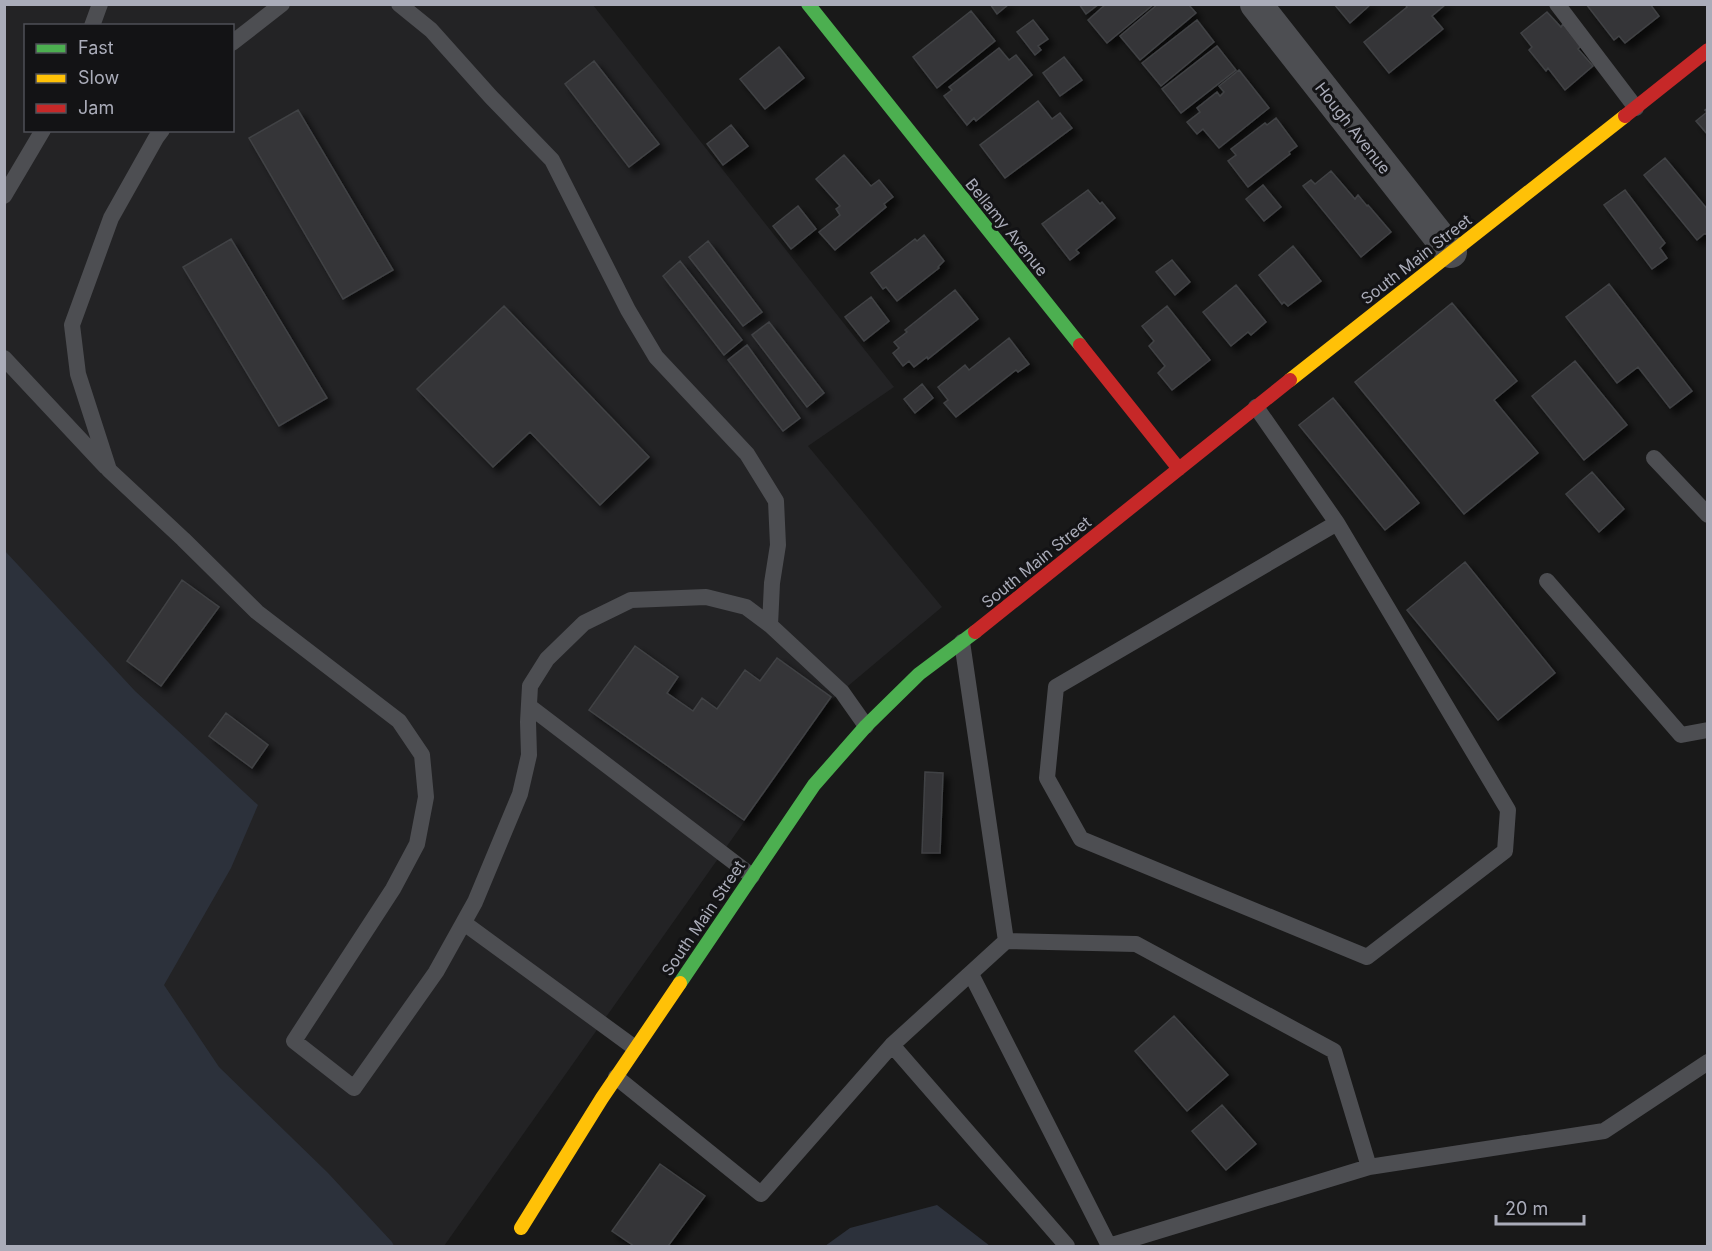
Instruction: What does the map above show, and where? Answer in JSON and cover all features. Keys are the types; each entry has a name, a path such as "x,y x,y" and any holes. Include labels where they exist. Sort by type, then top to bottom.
{"street":[{"name":"Bellamy Avenue","path":"808,4 1179,469"},
{"name":"Hough Avenue","path":"1256,4 1451,252"},
{"name":"South Main Street","path":"521,1228 635,1048 814,785 866,726 918,674 962,642 1707,50"}],"lane":[{"path":"93,24 100,4"},
{"path":"234,41 282,4"},
{"path":"399,4 431,30 552,160 628,310 656,357 747,454 776,501 778,545 772,583 771,625"},
{"path":"1557,4 1636,108"},
{"path":"4,196 42,132"},
{"path":"109,470 78,374 72,325 111,218 160,132"},
{"path":"4,358 109,470 257,612 399,721 422,755 426,797 417,844 393,889 294,1041 354,1088 436,972 475,902 520,794 529,755 530,686 547,659 584,623 631,600 705,597 746,607 771,625 842,692 866,726"},
{"path":"1256,407 1337,522 1508,810 1505,851 1367,957 1081,839 1047,778 1056,687 1337,522"},
{"path":"1654,458 1707,515"},
{"path":"1547,581 1681,735 1707,730"},
{"path":"962,642 1006,941"},
{"path":"529,706 752,876"},
{"path":"464,923 635,1048"},
{"path":"616,1077 761,1194 892,1045 1006,941 1136,944 1334,1051 1369,1167"},
{"path":"971,974 1109,1246 1369,1167 1604,1131 1707,1062"},
{"path":"892,1045 1067,1246"}],"shaded area":[{"path":"5,5 593,5 894,387 808,446 942,607 829,702 444,1246 5,1246"},
{"path":"5,551 135,691 258,805 231,868 164,985 219,1067 328,1173 394,1246 5,1246"},
{"path":"937,1205 990,1246 825,1246 850,1228"}],"building":[{"path":"990,4 1009,4 997,14"},
{"path":"1079,4 1099,4 1086,14"},
{"path":"1106,4 1154,4 1107,43 1088,20"},
{"path":"1158,4 1188,4 1196,13 1140,60 1120,36"},
{"path":"1334,4 1371,4 1350,23"},
{"path":"1405,4 1446,4 1432,16 1443,29 1389,73 1364,42 1407,7"},
{"path":"1586,4 1650,4 1659,16 1625,43 1619,36 1614,40"},
{"path":"971,11 995,41 937,88 913,57"},
{"path":"1547,12 1561,27 1563,24 1581,46 1578,49 1593,66 1565,90 1548,68 1546,71 1529,50 1532,47 1521,33"},
{"path":"1033,20 1048,39 1038,46 1041,50 1035,55 1017,32"},
{"path":"1197,20 1214,42 1161,86 1142,63"},
{"path":"1217,46 1236,70 1181,113 1162,89"},
{"path":"779,47 804,78 765,109 740,79"},
{"path":"999,48 1009,60 1016,55 1032,75 976,121 974,118 967,125 944,96 952,90 949,87"},
{"path":"1064,57 1082,80 1060,96 1043,73"},
{"path":"594,61 659,144 629,167 565,84"},
{"path":"1239,70 1269,108 1219,148 1203,129 1197,134 1187,122 1200,112 1197,108 1217,92 1220,96 1224,92 1219,86"},
{"path":"1038,101 1052,119 1060,113 1072,128 1005,178 980,145"},
{"path":"1708,108 1708,135 1696,121 1707,112 1705,110"},
{"path":"298,110 393,270 343,299 249,138"},
{"path":"1276,118 1297,146 1248,187 1228,161 1236,155 1231,149 1265,123 1267,125"},
{"path":"731,125 748,146 723,165 707,144"},
{"path":"844,155 871,186 879,180 893,197 884,204 886,207 835,250 819,232 840,215 836,209 840,206 816,179"},
{"path":"1665,158 1708,210 1708,234 1704,234 1697,240 1644,175"},
{"path":"1331,171 1355,199 1358,195 1368,205 1391,232 1361,257 1303,186 1311,180 1315,184"},
{"path":"1263,185 1281,207 1264,221 1246,199"},
{"path":"1088,190 1115,218 1076,250 1079,253 1070,260 1042,224"},
{"path":"1625,190 1665,243 1660,248 1667,258 1652,269 1604,205"},
{"path":"798,206 816,229 791,249 773,226"},
{"path":"924,235 944,261 939,268 897,301 886,287 883,289 871,273 915,239 917,241"},
{"path":"231,239 327,398 279,426 183,267"},
{"path":"708,241 762,312 743,326 689,257"},
{"path":"1293,246 1321,281 1288,306 1284,302 1282,304 1259,275"},
{"path":"1172,260 1190,282 1175,295 1156,272"},
{"path":"680,261 742,340 724,355 663,276"},
{"path":"1609,284 1692,391 1670,408 1638,367 1617,383 1566,317"},
{"path":"1236,285 1266,322 1251,335 1248,332 1231,346 1203,312"},
{"path":"955,290 978,319 928,359 927,357 914,367 909,361 903,366 893,353 899,348 894,342 907,332 905,330"},
{"path":"871,297 889,321 864,341 845,317"},
{"path":"1452,303 1517,381 1494,400 1538,453 1464,514 1355,382"},
{"path":"504,306 649,457 600,505 530,432 493,467 417,389"},
{"path":"1167,306 1210,360 1172,390 1158,373 1165,366 1149,346 1154,341 1142,326"},
{"path":"769,322 824,393 807,407 752,335"},
{"path":"1009,338 1029,364 1018,372 1016,370 956,417 944,403 948,400 938,387 965,365 969,370"},
{"path":"747,345 800,418 783,431 728,360"},
{"path":"1575,361 1627,425 1584,460 1532,396"},
{"path":"922,384 933,398 915,413 904,399"},
{"path":"1333,398 1419,503 1385,530 1299,425"},
{"path":"1592,472 1624,509 1599,532 1566,494"},
{"path":"1465,562 1555,673 1498,720 1407,610"},
{"path":"182,580 219,607 161,686 127,661"},
{"path":"635,646 678,677 667,693 693,711 702,698 717,709 745,670 760,681 777,658 831,697 744,820 589,710"},
{"path":"226,713 268,745 252,768 209,736"},
{"path":"925,772 943,773 940,853 922,853"},
{"path":"1174,1016 1228,1075 1187,1111 1135,1051"},
{"path":"1222,1105 1256,1144 1226,1170 1192,1131"},
{"path":"660,1164 705,1196 668,1246 634,1246 612,1231"}],"traffic: fast":[{"path":"808,4 1080,345"},
{"path":"680,983 814,785 866,726 919,674 975,632"}],"traffic: slow":[{"path":"1290,380 1625,116"},
{"path":"521,1228 602,1098 680,983"}],"traffic: jam":[{"path":"1625,116 1708,50"},
{"path":"1080,345 1179,469"},
{"path":"975,632 1290,380"}]}
